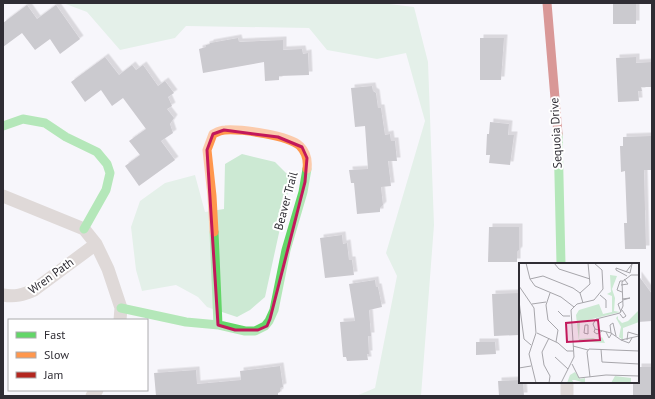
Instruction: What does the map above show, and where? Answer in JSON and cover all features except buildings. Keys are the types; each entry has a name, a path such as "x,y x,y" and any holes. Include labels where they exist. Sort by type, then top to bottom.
{"street":[{"name":"Sequoia Drive","path":"548,3 558,134 561,263"},
{"path":"3,126 23,119 45,123 66,137 97,152 107,164 110,173 106,190 84,229"},
{"name":"Beaver Trail","path":"120,314 196,324 218,325 249,332 267,326 270,319 289,238 301,201 306,175 307,158 302,147 291,141 265,134 224,130 213,134 209,142 207,150 212,196 218,325"},
{"path":"3,196 84,229 96,244 108,269 120,314"},
{"name":"Wren Path","path":"3,295 15,296 34,290 96,244"},
{"path":"567,383 568,396"}],"highlighted area":[{"path":"224,130 278,137 302,147 307,158 305,182 270,319 267,326 258,330 235,330 218,325 207,150 213,134"}],"green space":[{"path":"63,3 381,3 414,7 428,62 434,225 421,396 356,396 375,388 397,276 386,253 425,121 406,53 377,59 327,50 309,28 186,26 175,38 120,50 87,12"},
{"path":"242,154 275,162 291,178 265,297 250,310 237,317 207,307 198,297 176,285 142,291 136,270 131,227 140,201 165,183 195,175 205,212 224,209 225,164"}],"traffic: fast":[{"path":"3,126 23,119 45,123 66,137 97,152 107,164 110,173 106,190 84,229"},
{"path":"558,134 561,263"},
{"path":"121,308 186,322 219,325 245,331 255,331 265,326 274,310 286,250 303,192 307,169"},
{"path":"214,232 218,325"}],"traffic: slow":[{"path":"214,232 207,150 213,134 223,130 232,130 275,136 294,142 304,151 307,169"}],"traffic: jam":[{"path":"547,3 558,134"}]}
